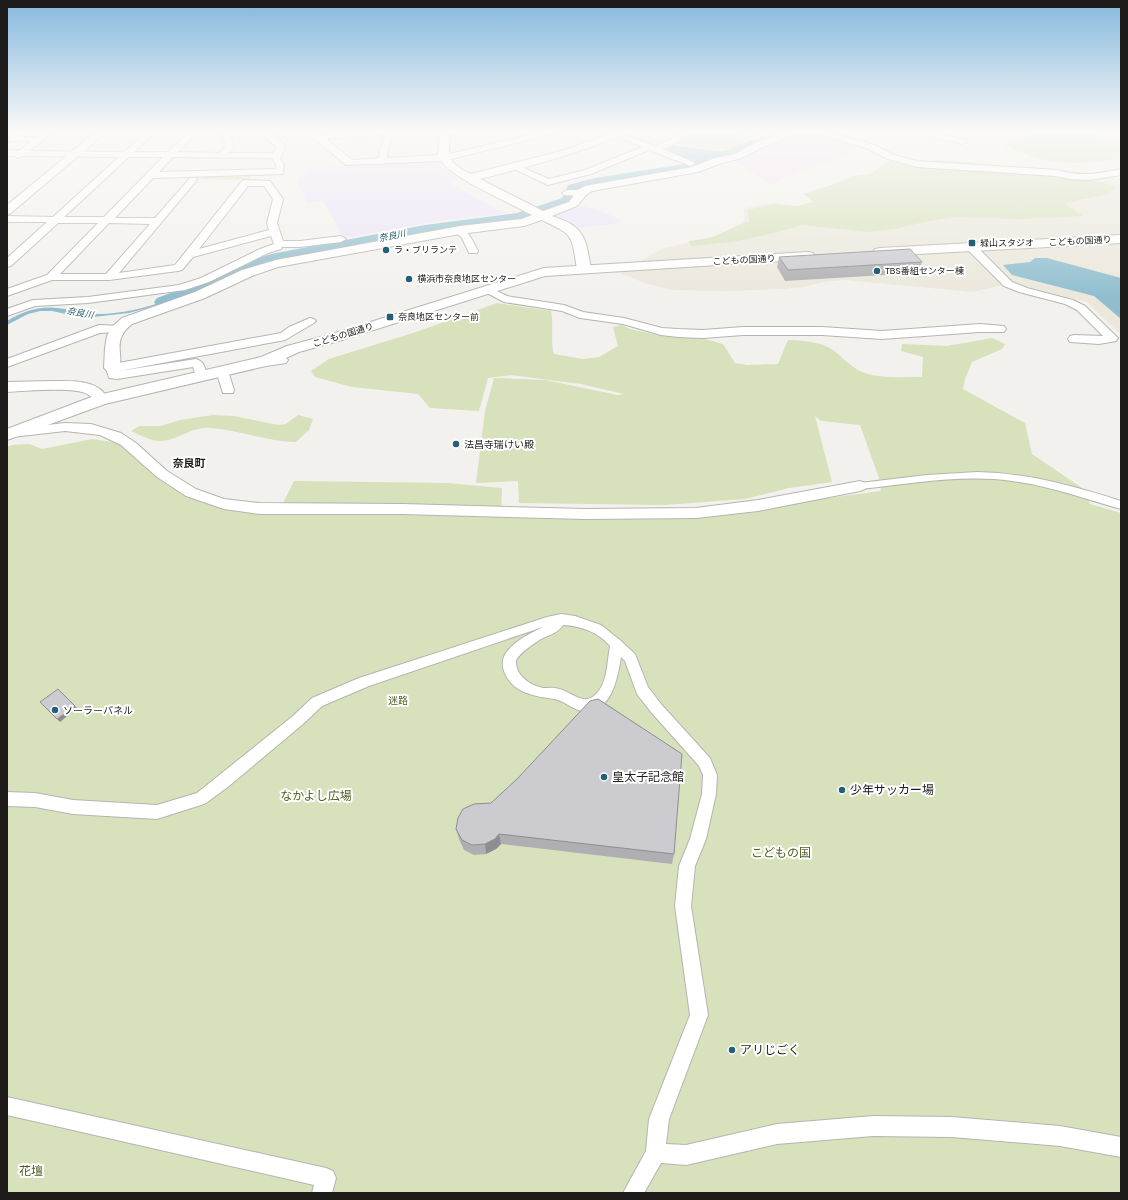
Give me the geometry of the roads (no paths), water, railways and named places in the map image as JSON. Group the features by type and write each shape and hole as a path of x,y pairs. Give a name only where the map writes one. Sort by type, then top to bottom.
{"main road":[{"name":"こどもの国通り","path":"867,253 1121,239"},
{"name":"こどもの国通り","path":"9,434 100,400 266,361 297,358 334,348 493,293 584,269 820,256"}],"street":[{"path":"7,211 37,186"},
{"path":"7,264 92,186"},
{"path":"51,277 139,186"},
{"path":"109,277 187,186"},
{"path":"7,293 51,277 109,277 178,268 243,186"},
{"path":"269,186 278,199 272,223 279,244"},
{"path":"485,186 571,230 577,237 580,245 584,269"},
{"path":"201,376 198,364 196,363 113,375 113,338 117,329 127,320 200,295 260,269 311,256 458,230 516,223 540,213 576,203 574,193 595,186"},
{"path":"7,219 157,221"},
{"path":"458,230 466,237 468,248"},
{"path":"189,255 274,232"},
{"path":"279,244 300,244 341,239"},
{"path":"7,313 33,303 88,300 181,288 228,272 264,252 277,248 279,244"},
{"path":"971,247 1008,284 1023,290 1069,302 1081,308 1112,338 1099,340 1074,339"},
{"path":"493,293 504,299 564,308 580,315 624,321 661,331 678,333 703,334 743,331 822,331 882,335 980,328 1000,329"},
{"path":"112,368 285,336 310,321"},
{"path":"7,363 99,329 117,329"},
{"path":"222,371 228,390"},
{"path":"7,387 74,386 85,388 96,393 100,400"},
{"path":"9,434 65,428 100,430 122,439 136,449 152,466 172,482 192,492 211,500 235,506 257,508 341,508 568,513 697,513 746,508 860,486 948,476 995,476 1040,483 1121,505"},
{"path":"561,619 555,627 540,634 513,653 509,660 509,665 515,680 542,693 558,694 581,706 591,704 600,698 611,678 617,644"},
{"path":"7,799 35,800 72,808 157,812 201,798 298,720 316,702 364,682 514,631 551,620 561,619 575,621 597,628 617,644 630,658 642,690 656,708 705,762 710,775 709,794 698,839 687,866 683,906 699,1015 660,1119 656,1153 633,1193"},
{"path":"7,1106 326,1178 322,1193"},
{"path":"656,1153 686,1155 777,1134 873,1126 951,1127 1060,1136 1121,1147"}],"water":[{"path":"1035,258 1047,258 1121,278 1121,319 1094,296 1012,275 1003,265 1030,262"},
{"path":"202,286 204,289 176,300 129,313 84,318 52,311 40,311 28,314 7,325 7,321 24,312 43,308 56,308 95,314 127,311 153,305"}],"waterway":[{"name":"奈良川","path":"164,302 199,289 241,270 271,260 425,230 520,218 569,201 574,188 582,186"}],"place":[{"name":"緑山スタジオ","path":"972,243"},
{"name":"ラ・ブリランテ","path":"386,250"},
{"name":"TBS番組センター棟","path":"877,271"},
{"name":"横浜市奈良地区センター","path":"409,279"},
{"name":"奈良地区センター前","path":"390,317"},
{"name":"法昌寺瑞けい殿","path":"456,444"},
{"name":"ソーラーパネル","path":"55,710"},
{"name":"皇太子記念館","path":"604,777"},
{"name":"少年サッカー場","path":"842,790"},
{"name":"アリじごく","path":"732,1050"}],"district":[{"name":"奈良町","path":"189,463"}],"park label":[{"name":"迷路","path":"398,700"},
{"name":"なかよし広場","path":"316,796"},
{"name":"こどもの国","path":"781,853"},
{"name":"花壇","path":"31,1171"}]}
